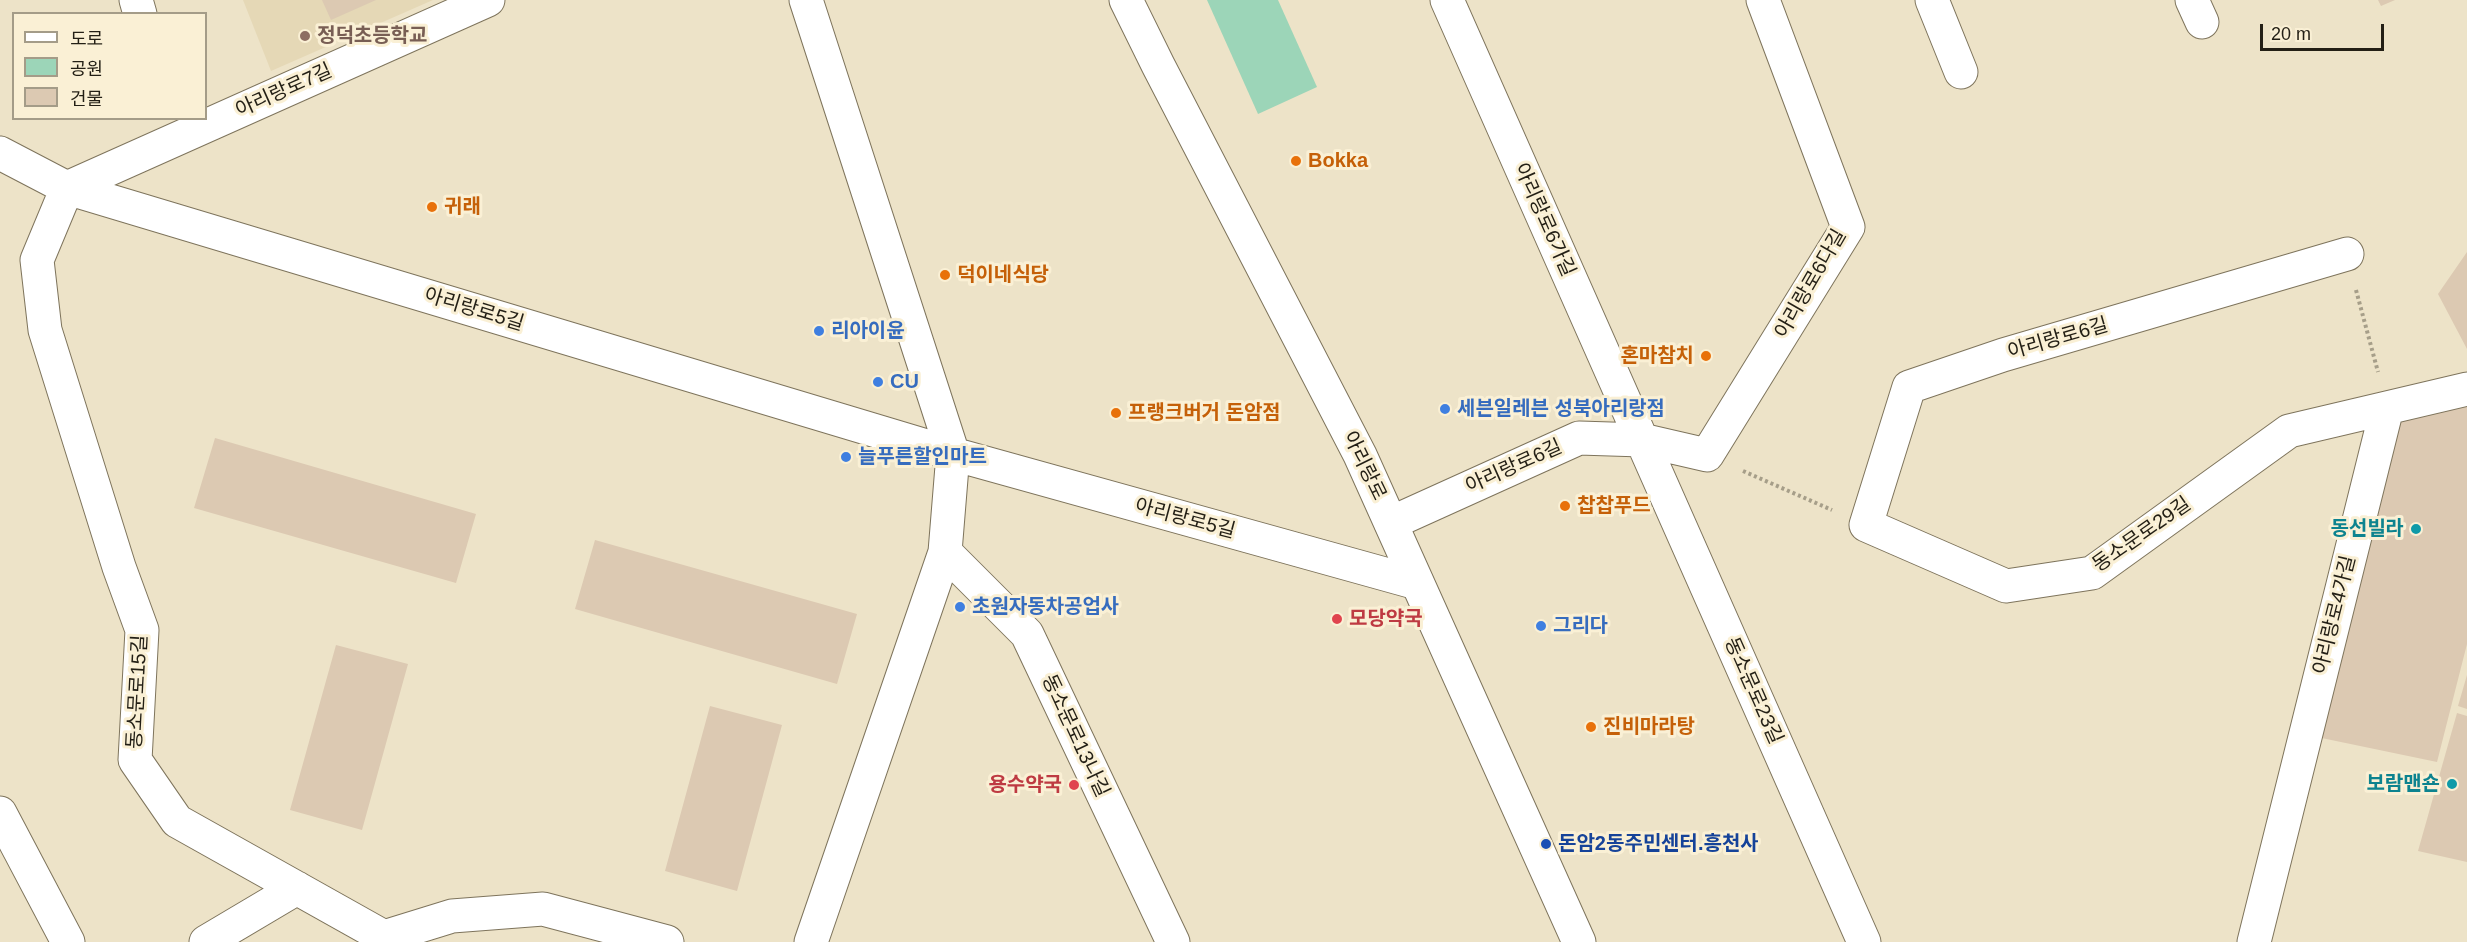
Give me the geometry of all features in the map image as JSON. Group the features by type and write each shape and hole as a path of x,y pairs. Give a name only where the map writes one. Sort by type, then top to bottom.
{"street":[{"name":"아리랑로7길","path":"207,116 488,0"},
{"path":"806,0 953,454 945,552 811,942"},
{"name":"아리랑로","path":"1126,0 1163,76 1360,455 1580,942"},
{"name":"아리랑로6가길","path":"1447,0 1642,440"},
{"name":"아리랑로6다길","path":"1707,455 1848,227 1762,0"},
{"path":"1932,0 1961,72"},
{"name":"아리랑로7길","path":"68,188 176,129 198,120"},
{"name":"아리랑로5길","path":"0,153 68,188 953,454 1417,583"},
{"name":"동소문로15길","path":"68,188 37,261 48,341 119,567 142,630 135,760 177,821 384,937 452,916 543,909 667,942"},
{"name":"아리랑로6길","path":"1866,525 1909,387 2003,355 2347,254"},
{"name":"동소문로29길","path":"1866,525 2006,586 2092,573 2289,431 2467,389"},
{"name":"아리랑로4가길","path":"2254,942 2387,408"},
{"name":"아리랑로6길","path":"1391,523 1579,438 1642,440"},
{"path":"1642,440 1707,455"},
{"name":"동소문로23길","path":"1642,440 1864,942"},
{"name":"동소문로13나길","path":"945,552 1027,634 1173,942"},
{"path":"0,813 68,942"},
{"path":"206,942 297,888"}],"path":[{"path":"2347,254 2387,408"},
{"path":"1707,455 1866,525"}],"shaded area":[{"name":"정덕초등학교","path":"243,0 433,0 271,71"}],"green space":[{"path":"1207,0 1278,0 1317,87 1258,114"}],"building":[{"path":"322,0 376,0 331,20"},
{"path":"2378,0 2395,0 2381,6"},
{"path":"2467,252 2467,349 2438,294"},
{"name":"동선빌라","path":"2467,397 2467,644 2437,762 2312,736 2396,414"},
{"path":"215,438 476,514 456,583 194,508"},
{"path":"595,540 857,614 837,684 575,609"},
{"path":"336,645 408,664 362,830 290,810"},
{"path":"2467,675 2467,709 2458,706"},
{"path":"710,706 782,725 737,891 665,871"},
{"name":"보람맨숀","path":"2457,713 2467,716 2467,862 2418,851"}],"place":[{"name":"정덕초등학교","path":"305,36"},
{"name":"Bokka","path":"1296,161"},
{"name":"귀래","path":"432,207"},
{"name":"덕이네식당","path":"945,275"},
{"name":"리아이윤","path":"819,331"},
{"name":"혼마참치","path":"1706,356"},
{"name":"CU","path":"878,382"},
{"name":"세븐일레븐 성북아리랑점","path":"1445,409"},
{"name":"프랭크버거 돈암점","path":"1116,413"},
{"name":"늘푸른할인마트","path":"846,457"},
{"name":"찹찹푸드","path":"1565,506"},
{"name":"동선빌라","path":"2416,529"},
{"name":"초원자동차공업사","path":"960,607"},
{"name":"모당약국","path":"1337,619"},
{"name":"그리다","path":"1541,626"},
{"name":"진비마라탕","path":"1591,727"},
{"name":"보람맨숀","path":"2452,784"},
{"name":"용수약국","path":"1074,785"},
{"name":"돈암2동주민센터.흥천사","path":"1546,844"}]}
